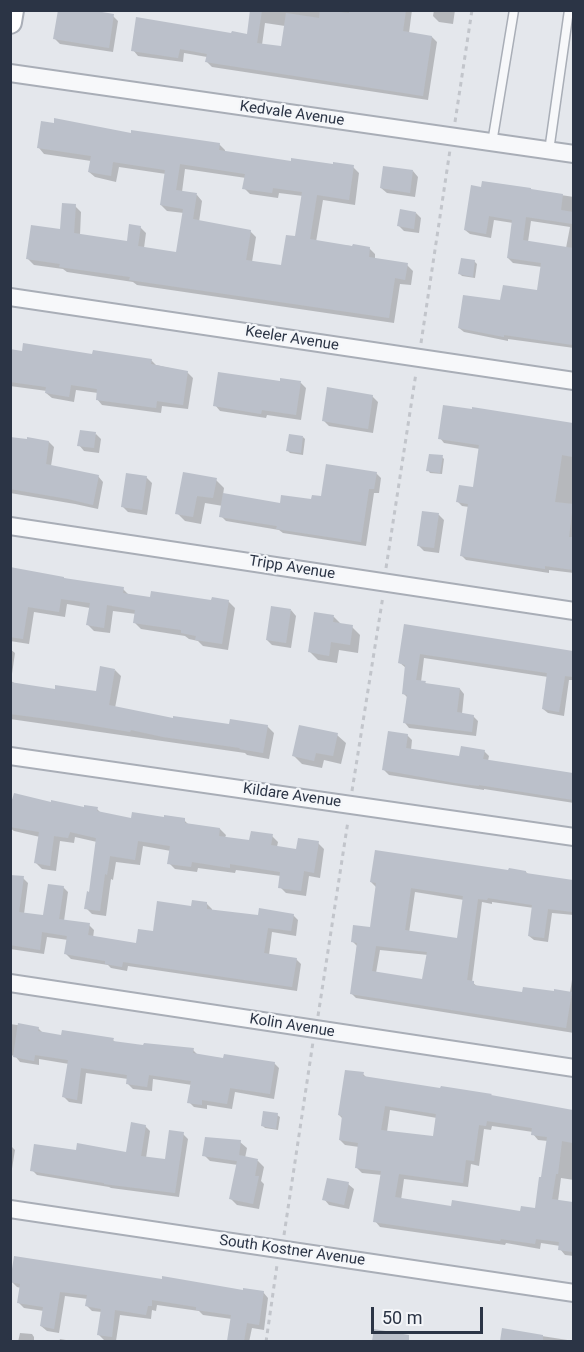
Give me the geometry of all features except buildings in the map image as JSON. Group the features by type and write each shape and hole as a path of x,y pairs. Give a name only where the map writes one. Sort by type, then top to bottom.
{"main road":[{"path":"10,22 12,10"}],"street":[{"name":"Kedvale Avenue","path":"10,73 573,154"},
{"name":"Keeler Avenue","path":"10,297 573,381"},
{"name":"Tripp Avenue","path":"10,526 573,611"},
{"name":"Kildare Avenue","path":"10,756 573,837"},
{"name":"Kolin Avenue","path":"10,983 573,1068"},
{"name":"South Kostner Avenue","path":"10,1209 573,1293"}],"lane":[{"path":"492,142 514,10"},
{"path":"549,151 569,10"}],"path":[{"path":"454,127 472,10"},
{"path":"420,350 451,149"},
{"path":"386,573 417,372"},
{"path":"351,796 383,594"},
{"path":"317,1017 349,817"},
{"path":"283,1239 314,1040"},
{"path":"266,1341 278,1265"}]}
